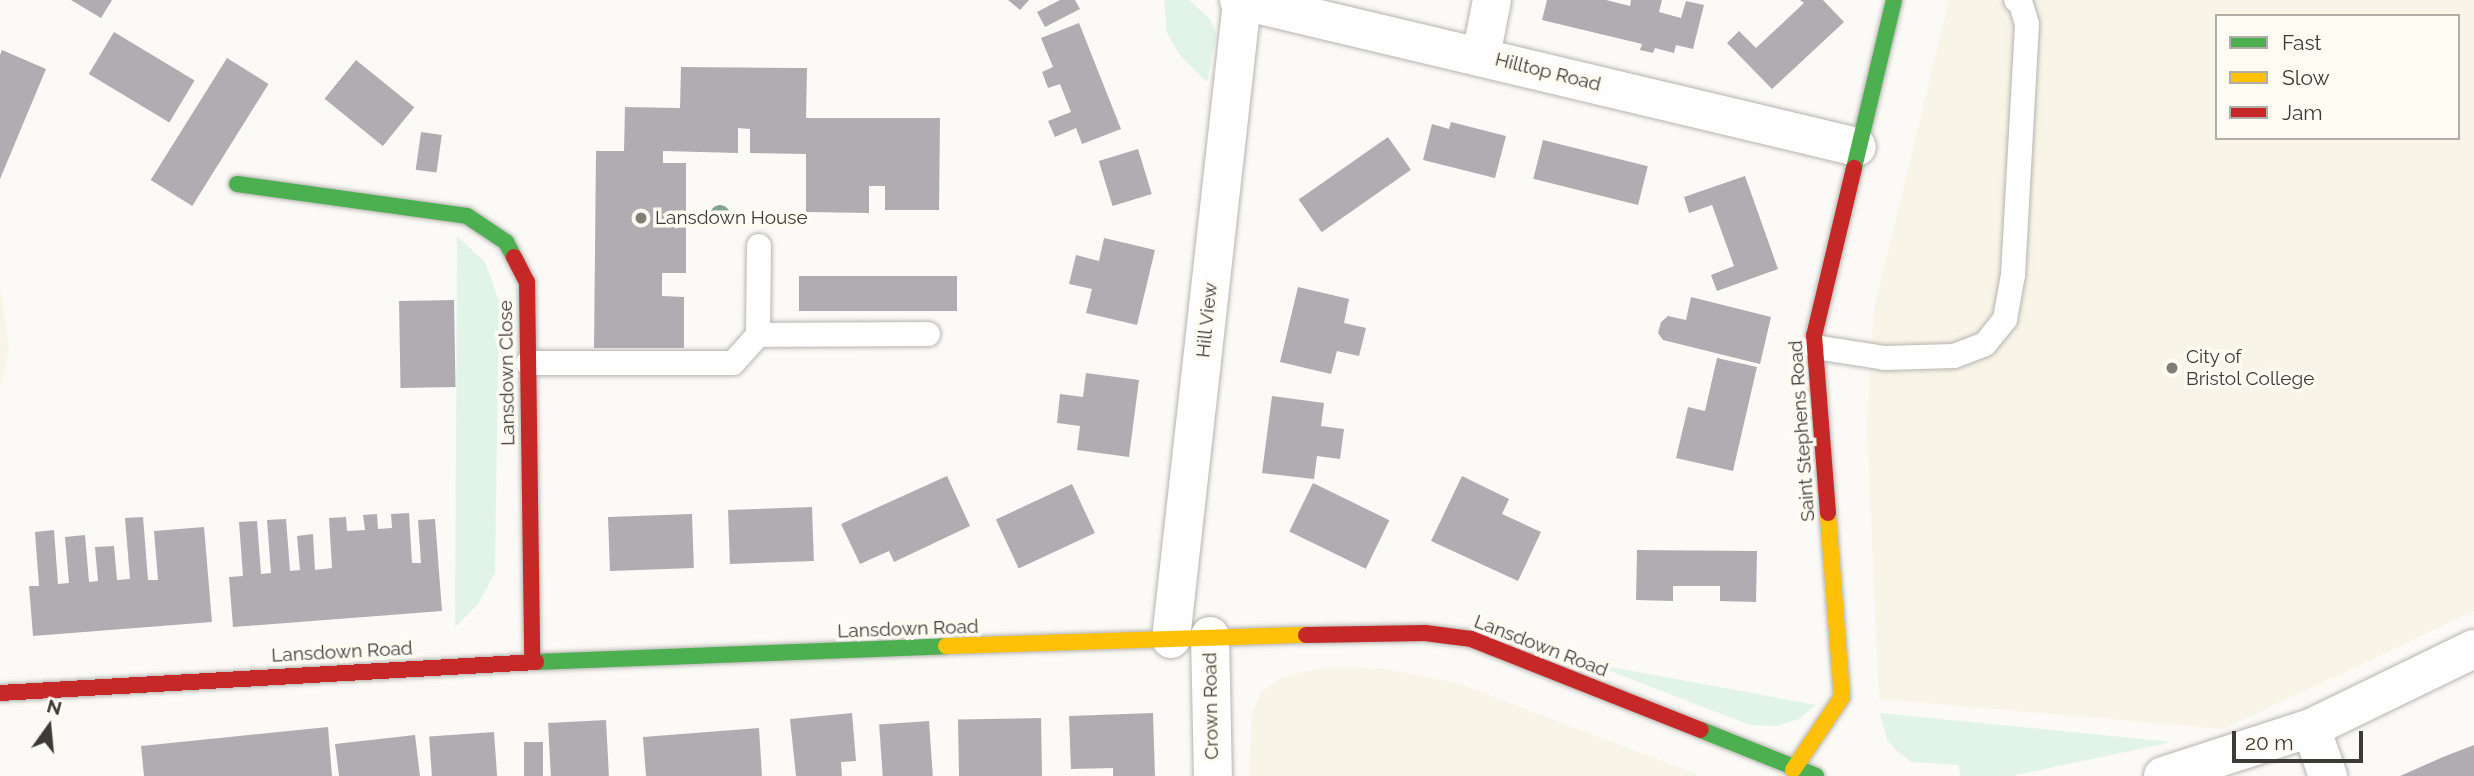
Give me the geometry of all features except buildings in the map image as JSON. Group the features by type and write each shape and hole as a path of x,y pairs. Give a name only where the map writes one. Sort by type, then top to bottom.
{"street":[{"path":"1481,56 1492,0"},
{"name":"Saint Stephens Road","path":"1793,770 1842,697 1815,347 1857,147 1894,0"},
{"name":"Hilltop Road","path":"1240,1 1857,147"},
{"name":"Hill View","path":"1171,639 1240,1"},
{"name":"Lansdown Close","path":"237,184 467,216 506,242 527,282 532,662"},
{"name":"Lansdown Road","path":"0,693 532,662 1210,636 1425,633 1471,639 1793,770 1816,776"},
{"name":"Crown Road","path":"1210,636 1213,776"},
{"path":"2163,776 2311,728 2474,649"},
{"path":"2311,728 2328,776"}],"lane":[{"path":"1815,347 1885,358 1954,356 1985,344 2005,319 2013,275 2027,24 2020,1 2016,0"},
{"path":"528,363 733,363 758,335 759,246"},
{"path":"758,335 928,334"}],"shaded area":[{"name":"City of Bristol College","path":"1949,0 2474,0 2474,611 2224,729 1879,699 1867,427 1874,309"},
{"path":"0,284 9,349 0,387"},
{"path":"1344,667 1386,669 1460,684 1701,776 1249,776 1252,713 1262,691 1281,679 1310,670"}],"green space":[{"path":"1164,0 1189,0 1210,19 1216,34 1207,82 1181,57 1167,33"},
{"path":"457,236 485,262 499,301 495,573 478,604 455,627"},
{"path":"1589,663 1816,705 1799,719 1776,726 1750,725"},
{"path":"1880,713 2172,742 2012,776 1961,776 1958,765 1911,762 1887,740"}],"traffic: fast":[{"path":"1854,168 1894,0"},
{"path":"237,184 467,216 506,242 514,257"},
{"path":"536,662 946,646"},
{"path":"1701,730 1816,776"}],"traffic: slow":[{"path":"1793,770 1842,697 1828,513"},
{"path":"946,646 1306,635"}],"traffic: jam":[{"path":"1828,513 1814,336 1854,168"},
{"path":"514,257 527,282 532,662"},
{"path":"1306,635 1425,633 1471,639 1701,730"},
{"path":"0,693 536,662"}],"place":[{"name":"Lansdown House","path":"641,218"},
{"name":"City of Bristol College","path":"2172,368"}]}
